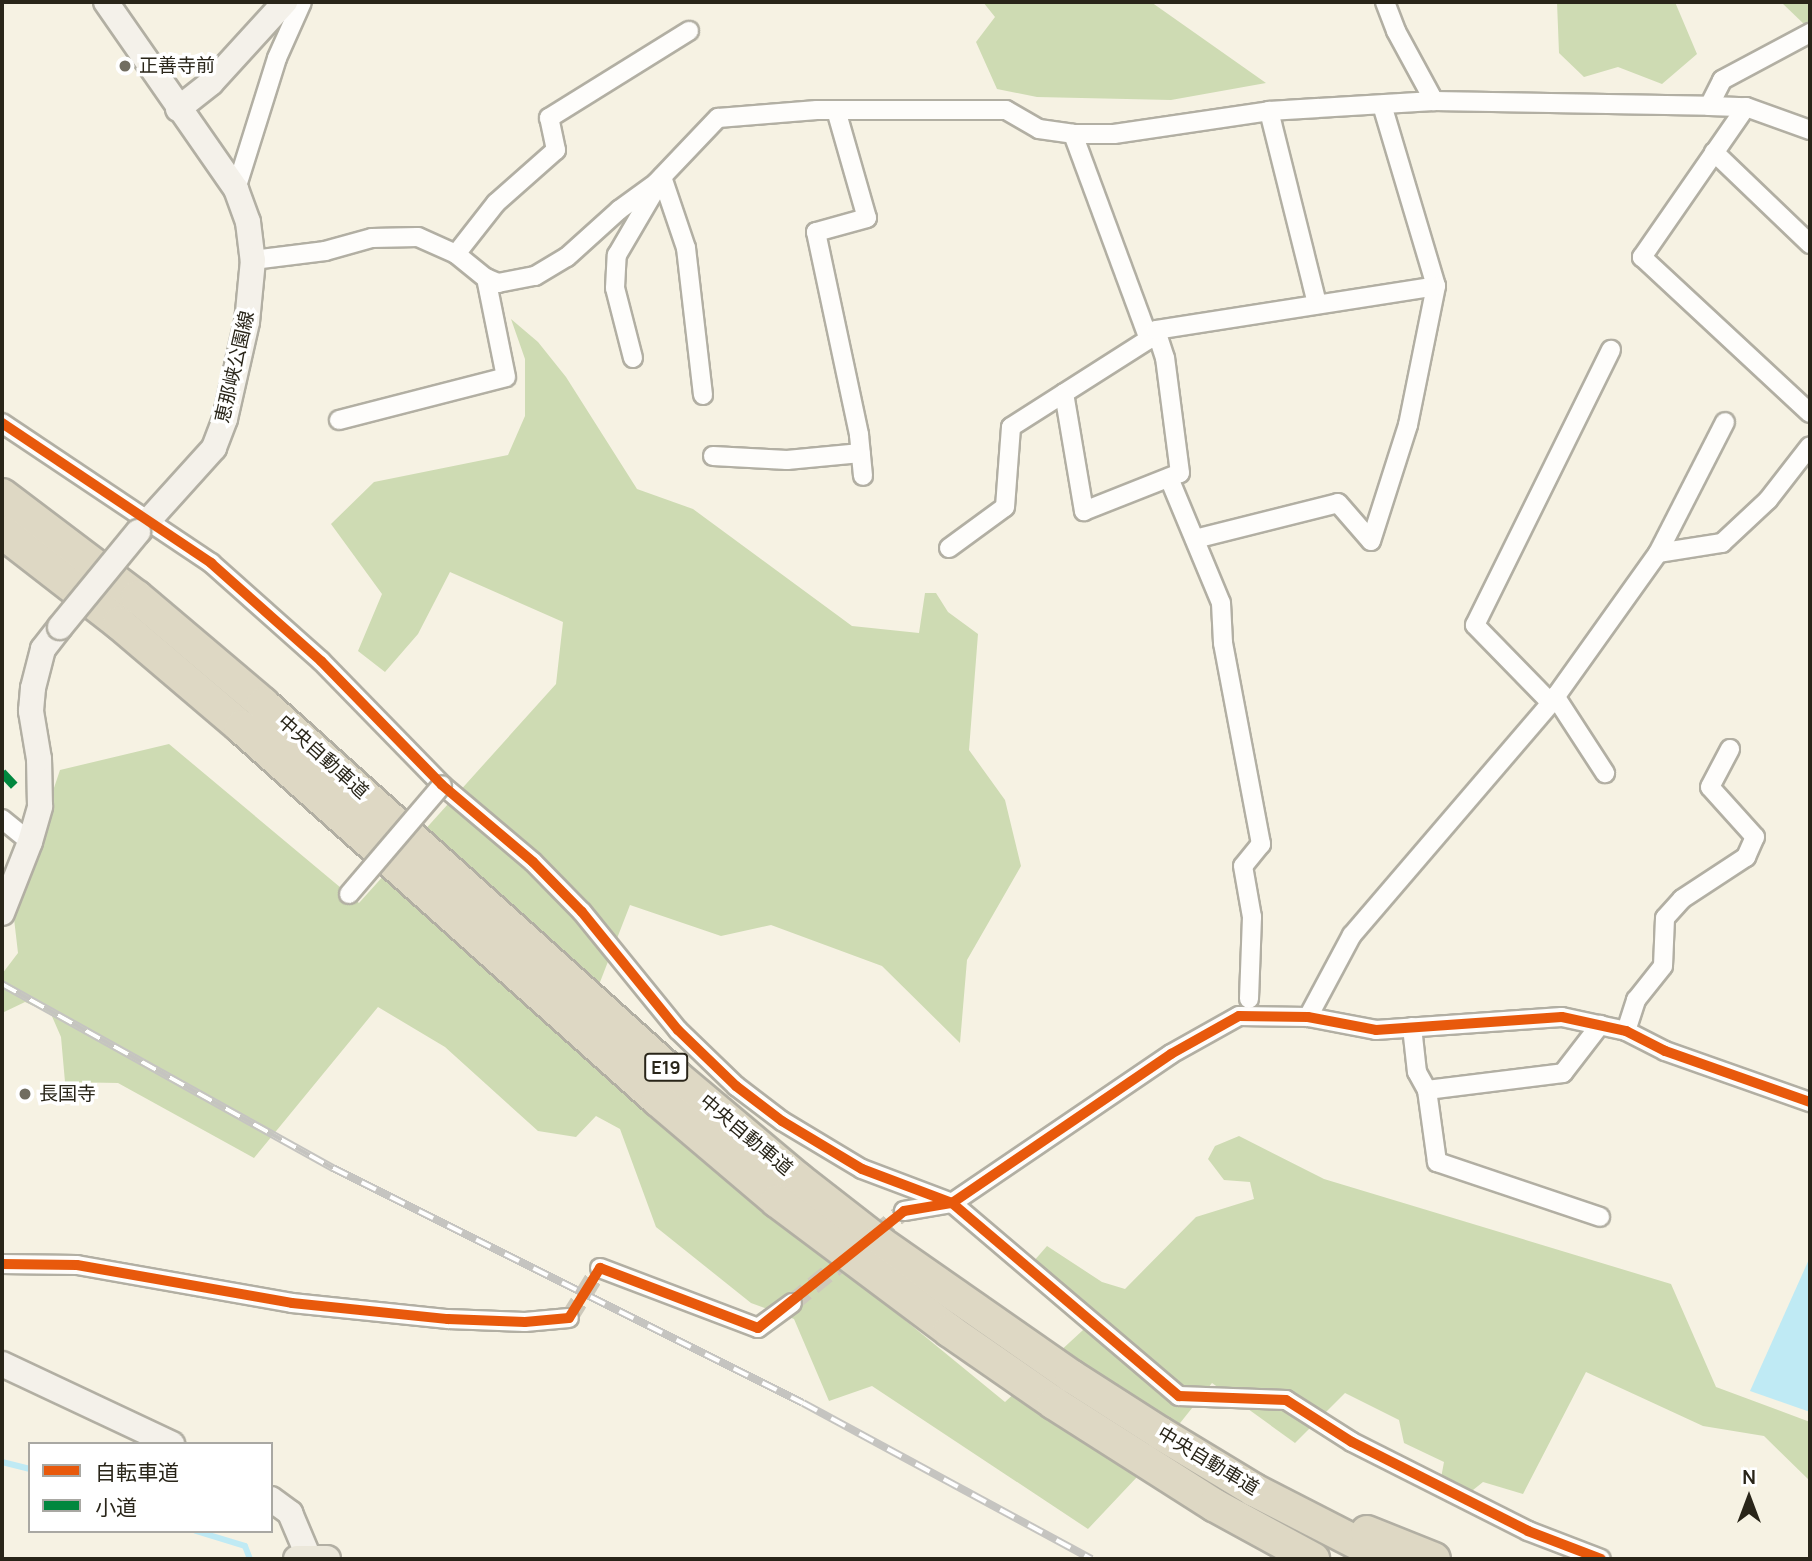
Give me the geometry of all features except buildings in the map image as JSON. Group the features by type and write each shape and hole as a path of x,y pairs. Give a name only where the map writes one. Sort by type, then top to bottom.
{"highway":[{"name":"中央自動車道","path":"2,495 137,597 263,704 679,1079 798,1179 879,1242 1060,1369 1254,1490 1388,1559"},
{"name":"中央自動車道","path":"2,532 119,623 241,727 616,1063 777,1201 950,1331 1054,1403 1214,1505 1313,1559"},
{"path":"1254,1490 1434,1559"}],"main road":[{"name":"恵那峡公園線","path":"2,912 30,842 40,806 41,790 31,711 33,688 43,649 143,527 214,448 225,419 247,322 253,260 248,222 236,189 106,2"},
{"path":"178,108 211,83 285,2"},
{"path":"2,1364 168,1442"},
{"path":"273,1500 290,1513 309,1558"},
{"path":"297,1559 327,1559"}],"street":[{"path":"236,189 277,58 302,2"},
{"path":"1385,2 1396,31 1434,101"},
{"path":"456,254 496,203 556,150 549,118 689,31"},
{"path":"1709,106 1722,80 1810,33"},
{"path":"253,260 325,251 372,238 418,237 456,254 486,278 498,283 535,276 567,257 662,177 718,118 836,110 1006,110 1039,129 1073,134 1114,134 1269,111 1434,101 1746,107 1810,130"},
{"path":"1195,539 1338,503 1371,541 1408,425 1436,286 1382,105"},
{"path":"1746,107 1642,257 1810,413"},
{"path":"836,110 867,218 816,232 861,453 863,476"},
{"path":"1269,111 1317,304"},
{"path":"1064,393 1084,510 1180,473 1164,358 1152,335 1073,134"},
{"path":"1714,152 1810,244"},
{"path":"634,358 615,288 617,255 662,177"},
{"path":"662,177 685,248 703,395"},
{"path":"339,420 506,377 486,278"},
{"path":"949,548 1005,507 1011,427 1152,335 1317,304 1436,286"},
{"path":"1605,773 1553,699 1475,625 1611,350"},
{"path":"1308,1017 1352,935 1553,699 1658,553 1725,422"},
{"path":"3,432 143,527 211,563 321,662 442,785 533,862 583,912 678,1030 736,1086 782,1121 862,1169 952,1203 1179,1396 1286,1399 1352,1442 1528,1531 1601,1559"},
{"path":"1658,553 1722,543 1768,500 1810,446"},
{"path":"713,456 787,460 861,453"},
{"path":"1169,478 1221,603 1223,643 1261,844 1243,866 1252,917 1249,999"},
{"path":"1626,1031 1636,1000 1663,966 1665,918 1682,899 1746,857 1755,837 1710,787 1730,749"},
{"path":"349,894 442,785"},
{"path":"2,819 30,842"},
{"path":"904,1211 952,1203 1171,1054 1239,1016 1308,1017 1376,1030 1562,1017 1626,1031 1665,1051 1810,1101"},
{"path":"1427,1090 1563,1073 1600,1025"},
{"path":"1412,1027 1417,1072 1427,1090 1437,1162 1600,1217"},
{"path":"2,1264 77,1265 292,1303 435,1318 525,1322 569,1318"},
{"path":"600,1268 758,1328 792,1303"}],"green space":[{"path":"983,2 1151,2 1266,83 1171,100 1037,97 997,89 976,42 995,17"},
{"path":"1557,2 1675,2 1697,54 1662,84 1618,67 1584,77 1559,53"},
{"path":"1781,2 1810,2 1810,25 1807,27"},
{"path":"511,319 538,342 566,377 637,489 693,509 852,626 919,633 925,593 936,593 948,612 978,634 969,750 1005,800 1021,866 967,960 960,1043 882,966 771,925 721,936 630,905 574,1049 1005,1402 1095,1319 1033,1262 1047,1246 1102,1282 1125,1289 1196,1217 1254,1199 1250,1182 1224,1180 1208,1159 1215,1146 1239,1136 1324,1179 1671,1284 1716,1387 1810,1422 1810,1481 1764,1436 1703,1426 1586,1372 1523,1494 1483,1482 1468,1494 1441,1478 1444,1462 1404,1443 1399,1420 1345,1393 1295,1443 1212,1383 1137,1477 1088,1529 872,1386 829,1401 794,1319 751,1303 656,1227 620,1129 596,1116 576,1137 538,1131 445,1047 378,1007 254,1158 118,1083 65,1082 61,1037 51,1014 25,1002 2,1013 2,974 18,953 13,910 60,770 169,744 359,903 556,684 563,622 450,572 418,634 385,672 358,651 382,594 331,524 374,482 508,455 525,416 525,359"}],"water":[{"path":"1810,1257 1810,1412 1750,1391"}],"waterway":[{"path":"2,1462 28,1468"},
{"path":"203,1533 245,1546 250,1559"}],"tunnel":[{"path":"792,1303 904,1211"},
{"path":"569,1318 600,1268"}],"railway":[{"path":"2,984 333,1168 803,1403 1091,1559"}],"marked path":[{"path":"2,772 18,789"}],"cycle path":[{"path":"2,423 211,563 321,661 442,785 533,862 582,912 678,1030 736,1086 782,1121 862,1169 952,1203 1179,1396 1286,1400 1352,1442 1528,1531 1601,1559"},
{"path":"2,1264 77,1265 292,1303 448,1319 525,1322 569,1318 600,1268 758,1328 904,1211 952,1203 1171,1054 1239,1016 1308,1017 1376,1030 1562,1017 1626,1031 1665,1051 1810,1102"}],"place":[{"name":"正善寺前","path":"125,66"},
{"name":"長国寺","path":"25,1094"}]}
